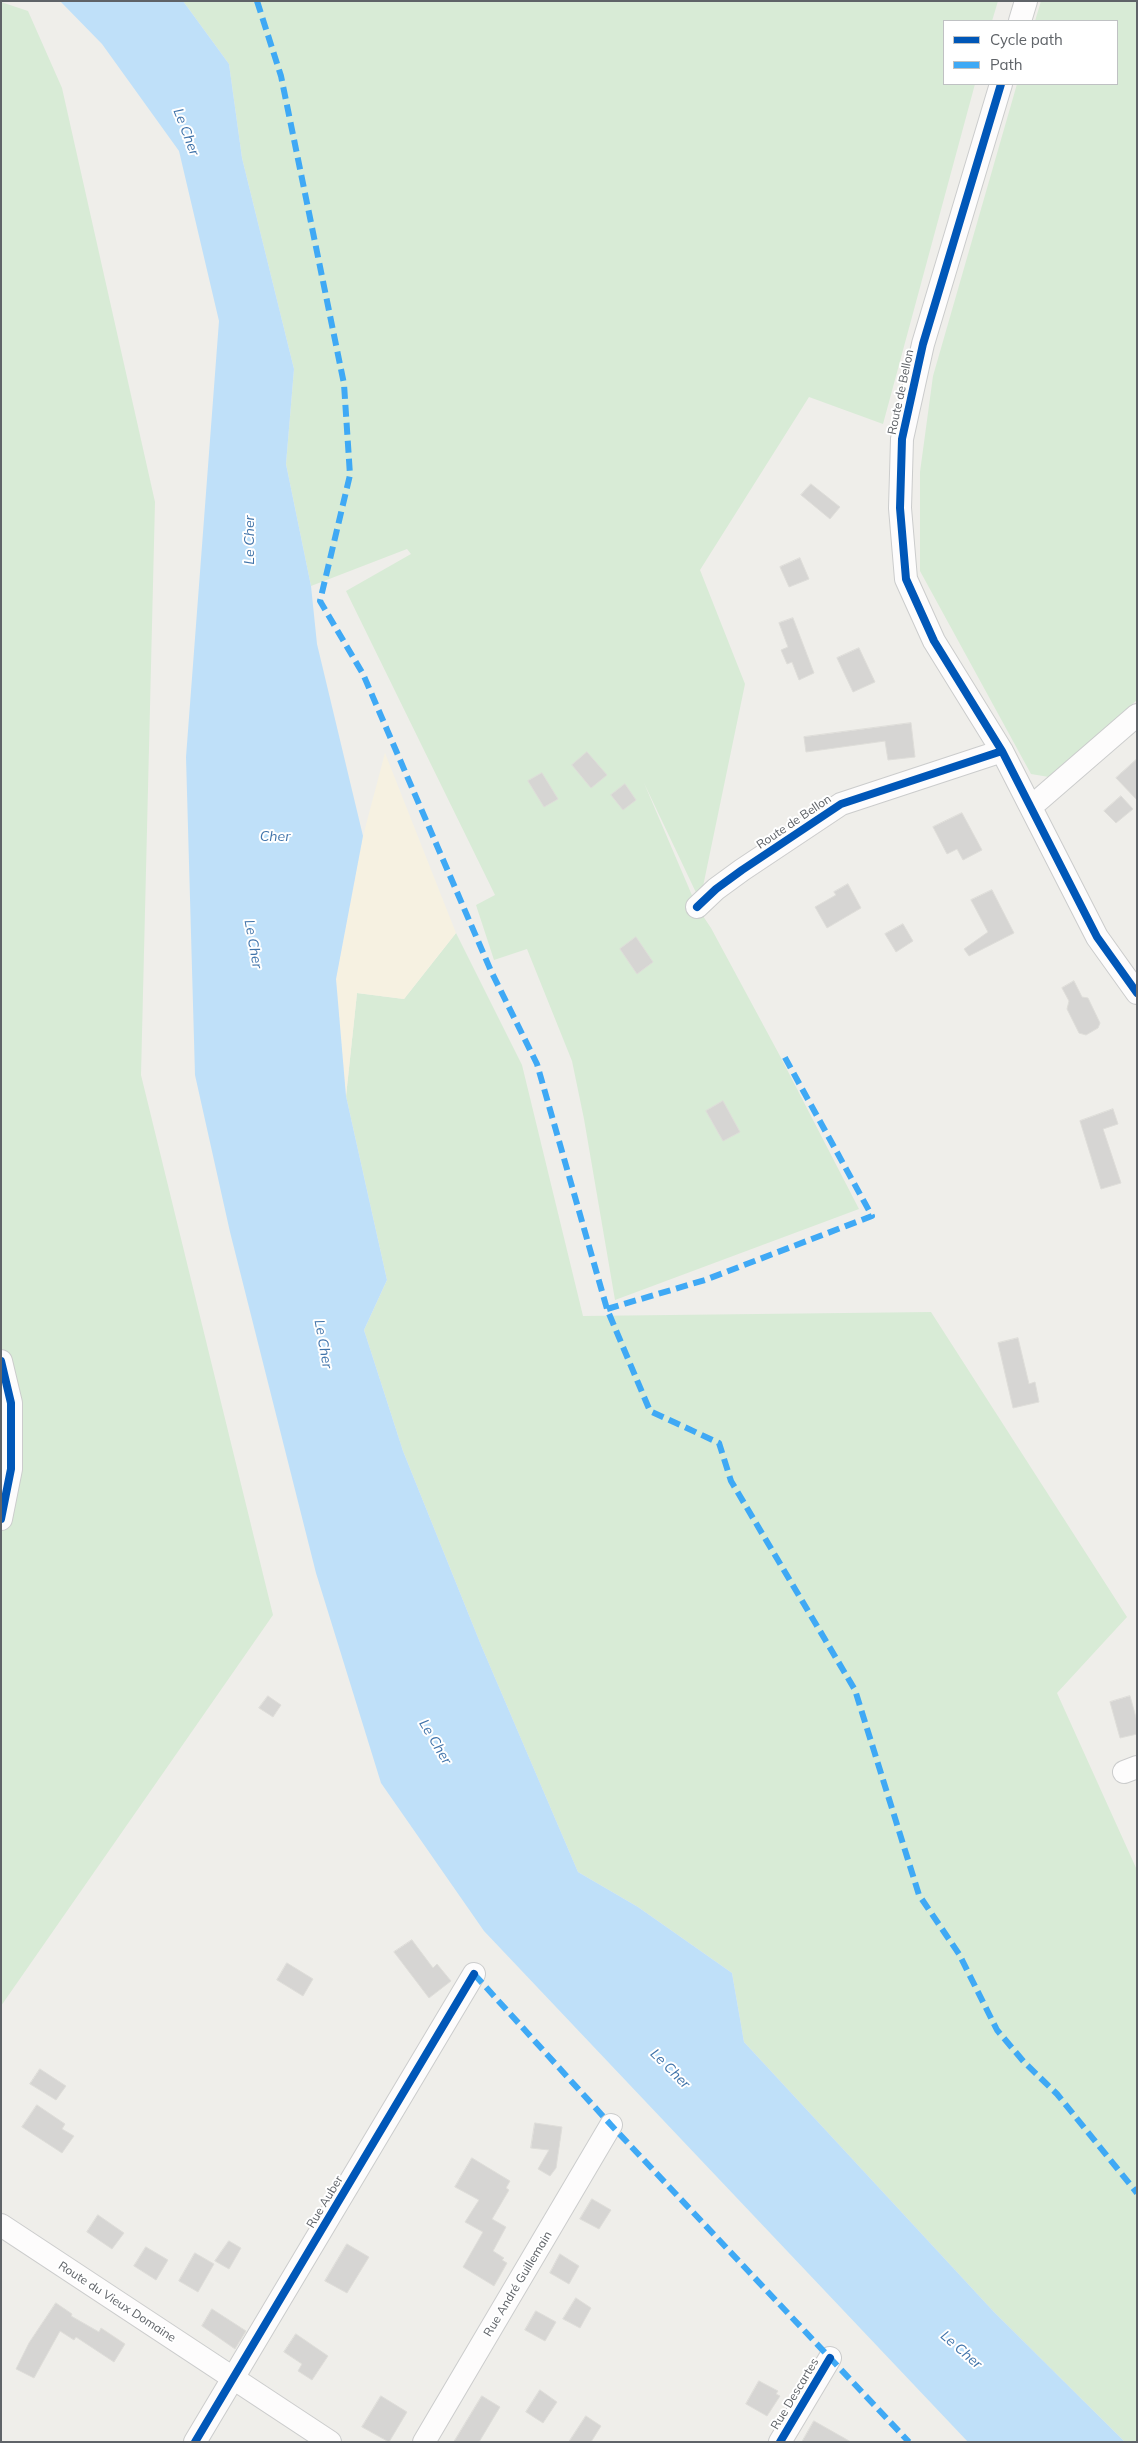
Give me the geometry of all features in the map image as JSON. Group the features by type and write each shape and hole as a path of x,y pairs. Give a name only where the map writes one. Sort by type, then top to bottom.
{"street":[{"path":"1020,20 1026,1"},
{"name":"Route de Bellon","path":"1001,85 923,344 902,439 900,508 906,578 934,642 1002,751 1032,806 1097,937 1137,992"},
{"path":"1032,806 1137,715"},
{"name":"Route de Bellon","path":"697,907 716,889 742,870 841,804 1002,751"},
{"path":"1,1361 11,1403 11,1469 1,1518"},
{"name":"Rue Auber","path":"195,2442 474,1974"},
{"name":"Rue André Guillemain","path":"424,2442 611,2126"},
{"name":"Route du Vieux Domaine","path":"1,2225 330,2442"},
{"name":"Rue Descartes","path":"780,2442 830,2358"}],"green space":[{"path":"183,1 998,1 992,20 943,20 943,85 975,85 883,424 809,397 700,570 745,684 700,901 644,783 697,907 711,928 780,1056 859,1209 615,1300 584,1119 572,1061 527,949 494,960 476,905 495,895 346,591 411,554 407,549 311,586 286,464 294,369 242,158 229,64"},
{"path":"1041,1 1137,1 1137,700 1049,777 1031,774 920,571 920,472 933,376 1017,85 1118,85 1118,20 1035,20"},
{"path":"1,2 28,11 62,88 155,502 141,1075 273,1615 1,2006"},
{"path":"456,933 522,1065 583,1316 931,1312 1127,1617 1057,1693 1137,1870 1137,2442 1125,2442 994,2312 744,2042 732,1973 638,1907 578,1872 481,1645 403,1451 364,1330 387,1280 346,1096 357,993 404,999"}],"sand":[{"path":"385,753 456,933 404,999 357,993 346,1096 336,979 363,836"}],"water":[{"name":"Cher","path":"60,1 183,1 229,64 242,158 294,369 286,464 311,586 317,644 363,836 336,979 346,1096 387,1280 364,1330 403,1451 481,1645 578,1872 638,1907 732,1973 744,2042 994,2312 1125,2442 968,2442 484,1931 381,1783 316,1573 230,1232 195,1075 186,757 219,321 179,151 102,44"}],"building":[{"path":"811,484 840,507 830,519 801,495"},
{"path":"800,558 809,579 789,587 780,567"},
{"path":"793,618 814,673 799,680 792,662 787,664 781,650 788,647 779,623"},
{"path":"859,648 875,682 853,692 837,658"},
{"path":"911,723 915,757 888,760 885,741 806,752 804,737"},
{"path":"587,752 607,775 591,788 572,765"},
{"path":"1137,759 1137,800 1116,778"},
{"path":"542,773 558,799 544,807 528,781"},
{"path":"625,784 636,800 623,810 611,795"},
{"path":"1121,796 1133,809 1116,823 1104,811"},
{"path":"962,813 982,850 963,860 957,849 947,854 933,827"},
{"path":"848,884 861,908 827,928 815,907 836,895 834,892"},
{"path":"992,890 1014,933 969,956 964,949 988,932 971,900"},
{"path":"903,924 913,941 896,952 885,934"},
{"path":"636,937 653,962 637,974 620,949"},
{"path":"1074,981 1082,997 1088,998 1100,1023 1098,1028 1086,1035 1079,1033 1067,1009 1069,1001 1062,988"},
{"path":"723,1101 740,1132 723,1141 706,1111"},
{"path":"1113,1109 1118,1124 1103,1129 1121,1183 1101,1189 1080,1121"},
{"path":"1018,1338 1029,1384 1035,1382 1039,1402 1013,1408 998,1343"},
{"path":"268,1696 281,1705 273,1717 259,1708"},
{"path":"1130,1696 1137,1721 1137,1734 1120,1738 1110,1702"},
{"path":"412,1940 433,1968 437,1964 451,1981 429,1998 394,1952"},
{"path":"287,1963 313,1979 303,1996 277,1980"},
{"path":"40,2069 66,2086 56,2100 30,2084"},
{"path":"37,2105 65,2124 62,2129 74,2136 62,2153 22,2127"},
{"path":"535,2123 562,2127 556,2168 550,2176 538,2169 549,2150 531,2148"},
{"path":"472,2158 510,2181 506,2188 509,2190 492,2219 506,2227 493,2251 504,2258 502,2260 507,2263 494,2286 463,2267 483,2232 465,2222 479,2200 455,2187"},
{"path":"592,2199 611,2210 599,2229 580,2219"},
{"path":"98,2215 124,2233 112,2249 87,2232"},
{"path":"229,2241 241,2248 229,2269 215,2261"},
{"path":"347,2244 369,2257 347,2293 325,2281"},
{"path":"146,2247 168,2260 156,2280 134,2266"},
{"path":"195,2253 214,2264 198,2292 179,2281"},
{"path":"560,2254 579,2266 569,2284 550,2273"},
{"path":"576,2298 591,2308 580,2328 563,2319"},
{"path":"56,2303 72,2314 71,2316 99,2332 101,2328 125,2344 114,2362 76,2337 74,2340 60,2331 34,2378 16,2369 29,2343"},
{"path":"212,2309 246,2331 235,2349 202,2326"},
{"path":"536,2311 556,2322 545,2341 525,2330"},
{"path":"296,2334 328,2356 312,2380 298,2371 302,2364 284,2352"},
{"path":"759,2381 778,2391 776,2394 780,2396 767,2416 746,2404"},
{"path":"540,2390 557,2402 543,2423 526,2412"},
{"path":"381,2396 407,2412 389,2442 362,2427"},
{"path":"482,2396 500,2407 479,2442 454,2442"},
{"path":"586,2416 601,2426 591,2442 569,2442"},
{"path":"814,2421 851,2442 802,2442"}],"marked path":[{"path":"257,1 281,76 344,384 350,475 320,601 363,674 491,971 537,1064 607,1309 650,1411 719,1443 731,1481 855,1690 919,1895 959,1954 997,2030 1024,2062 1057,2094 1137,2193"},
{"path":"607,1309 705,1280 872,1216 783,1054"},
{"path":"474,1974 611,2125 909,2442"}],"cycle path":[{"path":"1001,85 923,344 902,439 900,508 906,579 934,641 1002,751 1097,937 1137,993"},
{"path":"697,907 716,889 742,870 841,804 1002,751"},
{"path":"1,1361 11,1403 11,1469 1,1519"},
{"path":"195,2442 474,1974"},
{"path":"780,2442 830,2358"}],"water label":[{"name":"Le Cher","path":"186,132"},
{"name":"Le Cher","path":"250,540"},
{"name":"Le Cher","path":"253,944"},
{"name":"Le Cher","path":"323,1344"},
{"name":"Le Cher","path":"435,1742"},
{"name":"Le Cher","path":"670,2069"},
{"name":"Le Cher","path":"961,2350"}]}
